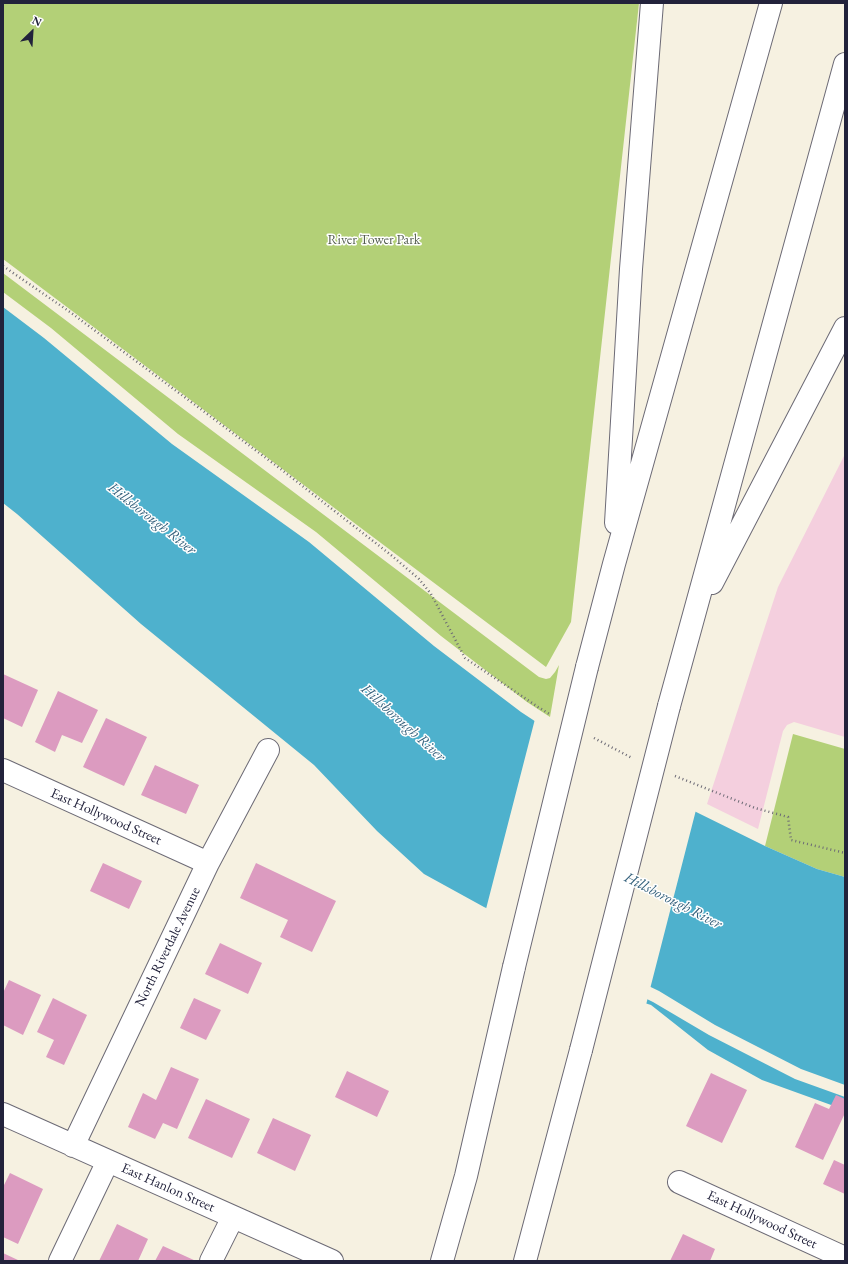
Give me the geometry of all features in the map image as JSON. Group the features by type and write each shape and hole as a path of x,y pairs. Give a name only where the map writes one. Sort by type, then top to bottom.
{"main road":[{"path":"614,564 631,269 652,3"},
{"path":"442,1261 466,1176 502,1014 587,667 614,564 771,3"},
{"path":"525,1261 543,1198 669,706 844,69"},
{"path":"692,621 845,328"},
{"name":"North Riverdale Avenue","path":"73,1146 208,863 268,750"},
{"name":"East Hollywood Street","path":"3,770 208,863"},
{"name":"East Hanlon Street","path":"3,1114 332,1261"},
{"path":"60,1261 108,1161"},
{"name":"East Hollywood Street","path":"679,1182 845,1258"},
{"path":"211,1261 233,1217"}],"path":[{"path":"3,266 70,312 282,470 391,555 419,579 431,594 440,610"}],"shaded area":[{"path":"845,454 845,737 794,722 787,725 783,731 758,829 707,804 778,587"}],"green space":[{"name":"River Tower Park","path":"3,3 639,3 571,622 546,667 3,259"},
{"path":"3,273 539,677 546,679 550,678 559,665 550,717 527,702 441,636 316,532 178,434 51,328 3,292"},
{"path":"793,734 845,749 845,877 817,869 765,846"}],"water":[{"name":"Hillsborough River","path":"3,307 44,338 172,444 309,542 434,646 521,712 603,766 765,846 817,869 845,877 845,1085 801,1069 715,1025 659,991 484,907 424,874 377,831 314,765 141,624 3,503"},
{"path":"612,982 653,1002 709,1035 795,1079 845,1097 845,1110 762,1080 708,1050 651,1005 609,992"}],"pier":[{"path":"535,719 604,764 696,810 650,989 486,909"},
{"path":"611,980 648,997 646,1005 608,994 607,991"}],"building":[{"path":"3,674 38,690 22,727 3,718"},
{"path":"58,691 98,710 82,743 62,735 55,752 35,742"},
{"path":"106,718 147,737 124,786 83,767"},
{"path":"155,765 199,785 186,814 141,795"},
{"path":"103,863 142,881 129,909 90,891"},
{"path":"256,863 336,901 312,952 280,937 288,920 240,898"},
{"path":"220,943 262,963 248,994 205,974"},
{"path":"9,980 41,995 23,1035 3,1025 3,993"},
{"path":"53,998 87,1015 64,1065 46,1057 54,1040 37,1032"},
{"path":"194,998 221,1010 206,1040 180,1028"},
{"path":"171,1067 199,1079 177,1129 163,1123 155,1139 128,1127 143,1093 156,1100"},
{"path":"347,1071 389,1091 377,1117 335,1097"},
{"path":"711,1073 747,1090 722,1143 686,1126"},
{"path":"836,1095 845,1099 845,1113 823,1160 795,1147 815,1103 829,1109"},
{"path":"206,1099 250,1119 232,1158 188,1138"},
{"path":"273,1118 311,1135 295,1171 257,1153"},
{"path":"834,1160 845,1165 845,1194 823,1184"},
{"path":"10,1173 43,1189 18,1244 3,1237 3,1187"},
{"path":"117,1224 148,1239 138,1261 99,1261"},
{"path":"683,1234 715,1249 710,1261 670,1261"},
{"path":"163,1246 196,1261 155,1261"},
{"path":"3,1253 20,1261 3,1261"}]}
